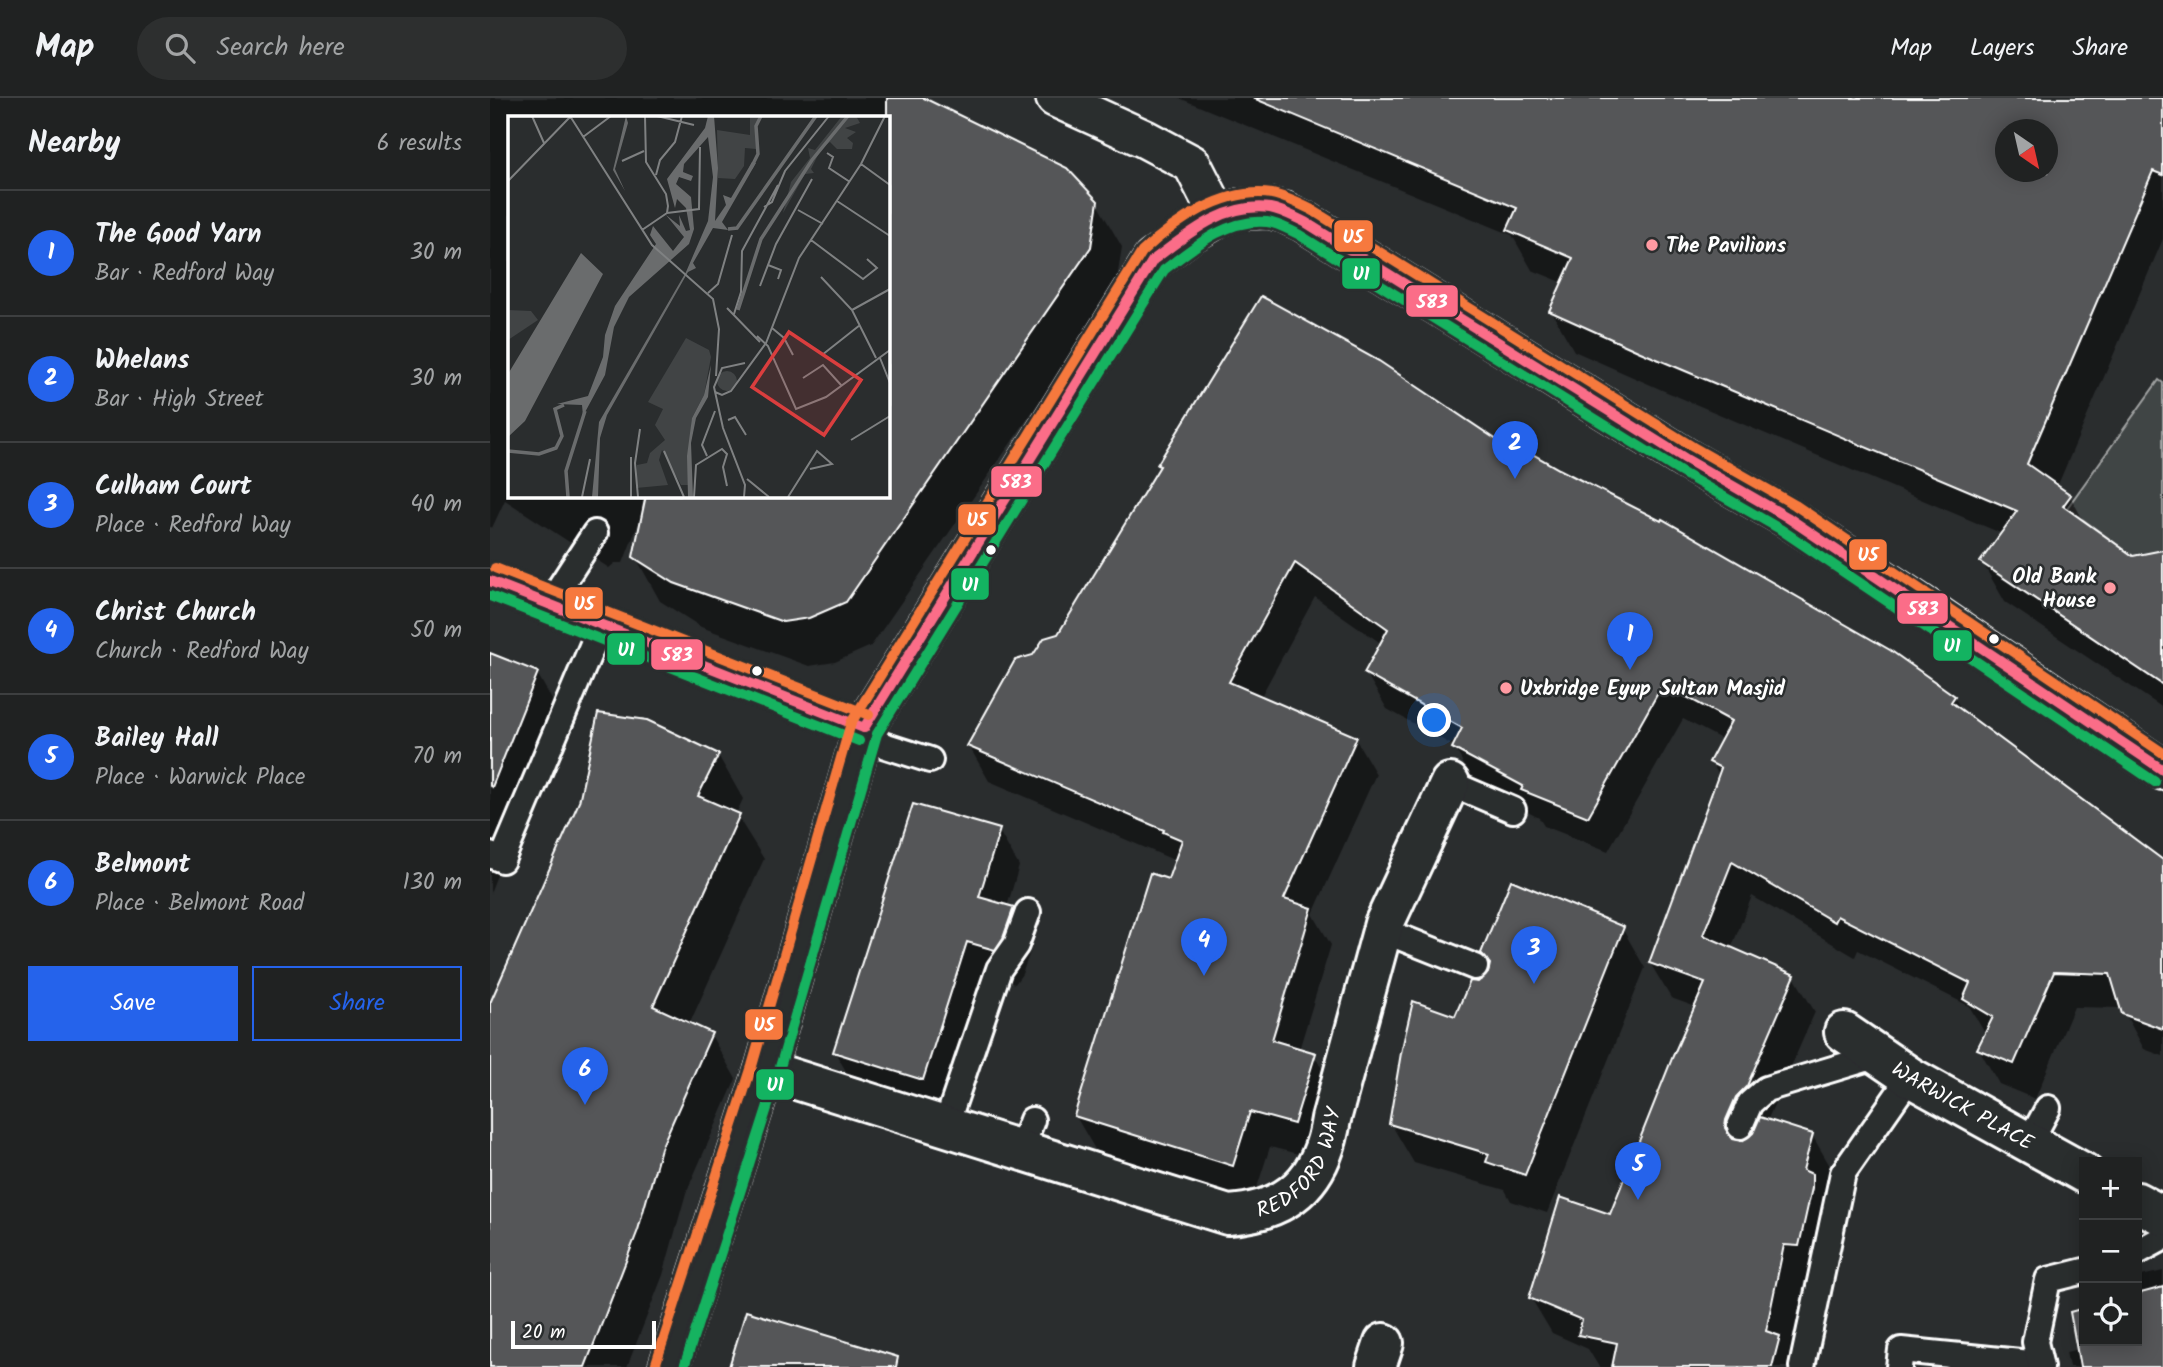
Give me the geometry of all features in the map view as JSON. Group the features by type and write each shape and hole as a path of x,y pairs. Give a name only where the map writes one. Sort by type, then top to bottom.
{"street":[{"path":"1055,98 1145,139 1192,164 1217,213"},
{"path":"669,1367 765,1070 862,733 1153,260 1217,213 1269,208 1284,212 1325,234 1651,437 1787,517 2160,760"},
{"name":"REDFORD WAY","path":"765,1070 946,1125 1027,1135 1228,1215 1252,1213 1274,1207 1303,1185 1319,1160 1328,1139 1382,930 1450,782"},
{"name":"WARWICK PLACE","path":"1844,1032 1910,1077 2079,1170"},
{"path":"2142,1205 2163,1216"}],"lane":[{"path":"549,604 595,533"},
{"path":"490,582 930,760"},
{"path":"490,855 502,860 601,625"},
{"path":"1450,782 1513,810"},
{"path":"946,1125 999,969 1016,945 1028,912"},
{"path":"1382,930 1475,967"},
{"path":"1740,1126 1750,1103 1766,1089 1879,1055"},
{"path":"1802,1367 1843,1173 1910,1077"},
{"path":"2029,1143 2048,1108"},
{"path":"2142,1249 2163,1238"},
{"path":"1899,1367 1901,1350 2041,1365 2035,1342 2048,1280 2079,1272"}],"shaded area":[{"path":"2159,380 2163,383 2163,563 2137,559 2067,508"}],"building":[{"path":"887,98 924,98 1067,168 1098,201 1091,247 846,602 809,618 783,622 674,583 633,557 646,497 889,497"},
{"name":"The Pavilions","path":"1253,98 2163,98 2163,175 2153,171 2027,464 2071,495 2063,506 2133,556 2163,550 2163,685 1980,562 2017,511 1549,311 1573,258 1507,230 1517,208"},
{"path":"1261,296 1379,361 1503,444 1506,439 1559,469 1661,521 1662,519 1890,650 1955,696 1951,702 2163,860 2163,1029 2122,1014 2110,974 2054,972 2014,1064 1977,1049 1993,1017 1963,999 1970,983 1837,916 1834,922 1732,862 1703,935 1795,975 1747,1086 1736,1097 1725,1128 1733,1139 1742,1141 1753,1133 1760,1117 1813,1134 1803,1170 1812,1174 1812,1188 1799,1246 1784,1245 1766,1331 1780,1336 1772,1367 1612,1367 1617,1343 1578,1335 1582,1320 1529,1298 1560,1197 1610,1214 1705,983 1649,963 1721,768 1709,762 1731,721 1663,684 1588,817 1521,790 1523,786 1452,748 1462,728 1364,673 1388,629 1295,563 1229,682 1357,737 1284,899 1312,908 1272,1040 1316,1053 1294,1124 1250,1112 1233,1166 1074,1116 1150,873 1168,879 1182,840 967,746 1015,660 1033,655 1044,638 1058,634 1160,466 1157,465"},
{"path":"490,653 538,672 492,787 490,786"},
{"path":"598,713 647,720 719,754 698,796 740,814 653,1006 712,1033 661,1148 638,1230 585,1367 490,1367 490,1003 579,802"},
{"path":"913,804 1000,829 979,897 1014,907 1003,938 995,950 967,942 923,1080 833,1052"},
{"path":"1511,880 1624,927 1525,1175 1486,1162 1489,1154 1389,1124 1413,1001 1455,1016 1470,981 1478,982 1488,973 1490,964 1481,953"},
{"path":"2163,1287 2163,1367 2080,1367 2070,1312 2079,1309 2079,1346 2142,1346 2142,1293"},
{"path":"746,1311 898,1357 896,1367 729,1367"}],"transit line":[{"name":"U5","path":"656,1363 752,1066 851,723 1142,252 1185,218 1219,201 1254,193 1272,194 1312,210 1693,447 1795,505 2163,753"},
{"name":"583","path":"864,728 1153,260 1207,222 1237,210 1253,207 1270,208 1305,222 1686,459 1787,517 2163,770"},
{"name":"U1","path":"684,1367 778,1074 877,734 1164,270 1225,229 1252,222 1267,222 1298,234 1679,471 1780,529 2155,782"},
{"name":"U5","path":"495,568 869,715"},
{"name":"583","path":"490,581 864,728"},
{"name":"U1","path":"490,596 859,741"}],"place":[{"name":"The Pavilions","path":"1652,245"},
{"name":"Whelans","path":"1515,479"},
{"name":"Old Bank House","path":"2110,588"},
{"name":"The Good Yarn","path":"1630,670"},
{"name":"Uxbridge Eyup Sultan Masjid","path":"1506,688"},
{"name":"Christ Church","path":"1204,976"},
{"name":"Culham Court","path":"1534,984"},
{"name":"Belmont","path":"585,1105"},
{"name":"Bailey Hall","path":"1638,1200"}]}
